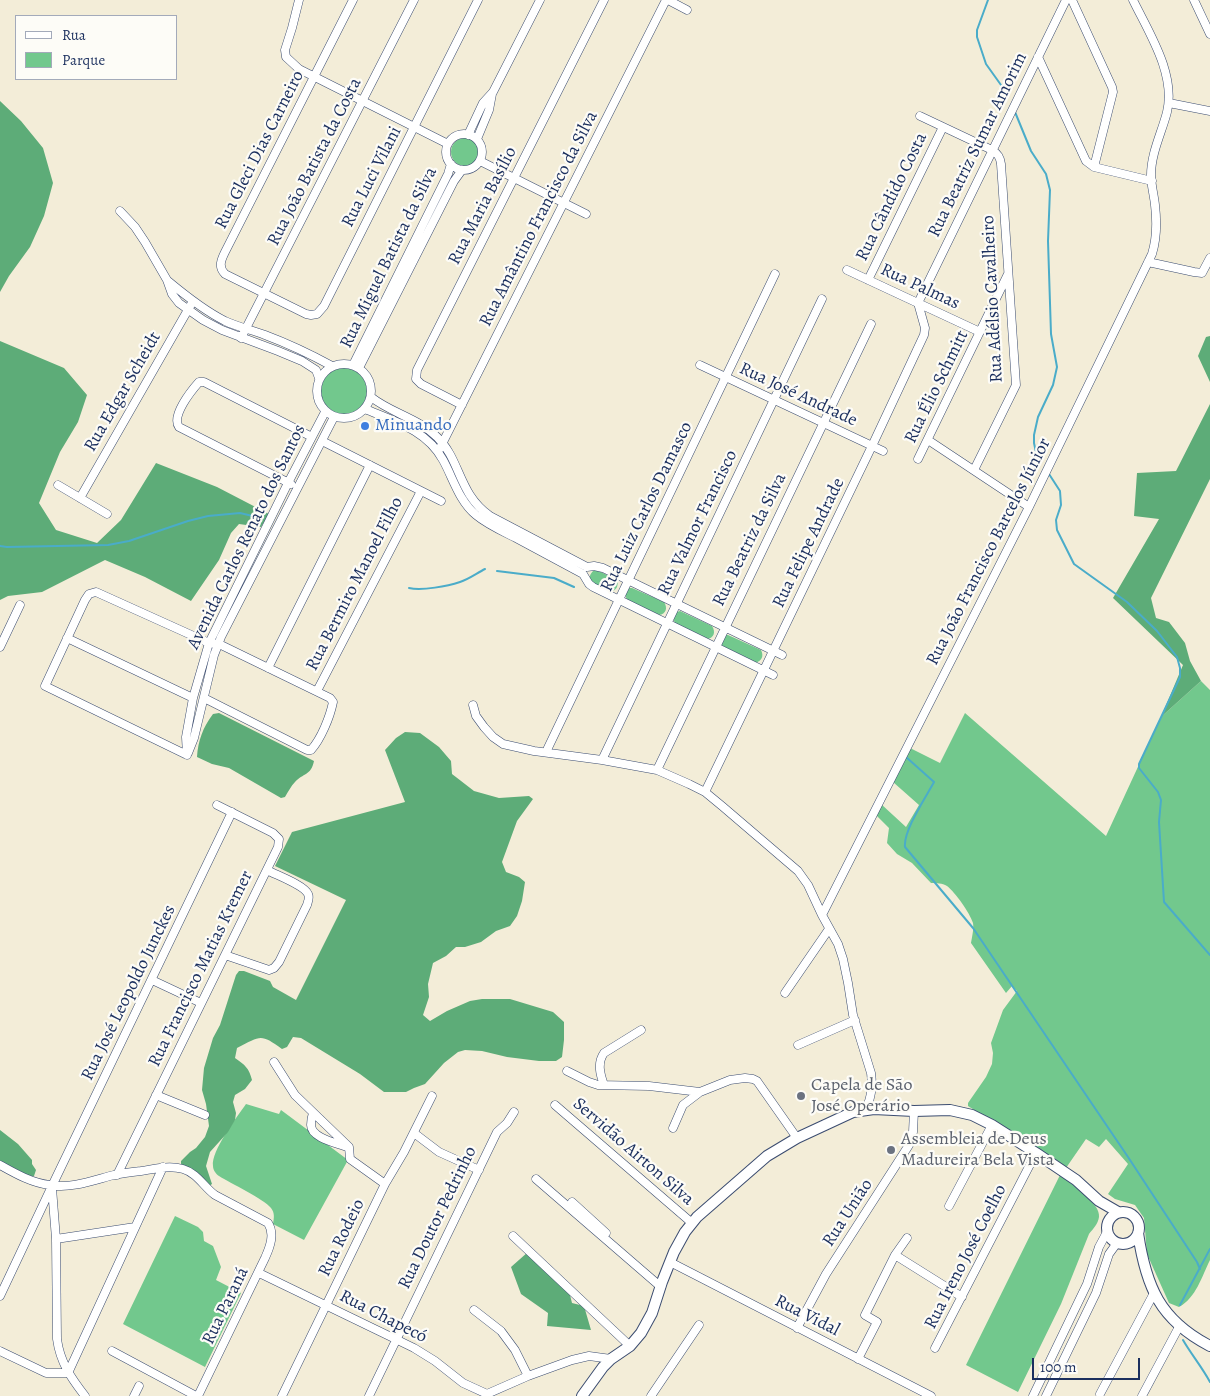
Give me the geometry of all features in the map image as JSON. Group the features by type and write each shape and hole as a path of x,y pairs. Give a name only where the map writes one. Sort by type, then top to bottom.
{"main road":[{"path":"582,1396 603,1367 630,1346 641,1333 649,1319 661,1284 680,1241 692,1223 705,1209 761,1160 797,1138 853,1112 866,1110 943,1110 972,1115 992,1125 1076,1180 1099,1201 1118,1212 1127,1212 1135,1216 1139,1224 1138,1233 1142,1260 1154,1293 1162,1307 1180,1325 1210,1346"},
{"path":"1099,1201 1106,1215 1107,1227 1113,1240 1121,1243 1142,1260"},
{"path":"1107,1227 1113,1215 1118,1212"},
{"path":"1121,1243 1133,1240 1138,1233"}],"street":[{"path":"299,0 285,50 286,57 299,69 448,144"},
{"name":"Rua Gleci Dias Carneiro","path":"264,294 225,274 222,271 221,264 225,252 353,0"},
{"name":"Rua João Batista da Costa","path":"241,338 414,0"},
{"name":"Rua Luci Vilani","path":"264,294 306,314 317,314 321,310 478,0"},
{"path":"477,140 489,110 493,92 540,0"},
{"name":"Rua Maria Basílio","path":"462,405 421,384 416,379 416,375 604,0"},
{"path":"667,0 687,10"},
{"name":"Rua Amântino Francisco da Silva","path":"438,452 667,0"},
{"name":"Rua Beatriz Sumar Amorim","path":"918,303 1066,0"},
{"path":"1072,0 1113,92 1094,167"},
{"name":"Rua João Francisco Barcelos Júnior","path":"822,915 1029,507 1148,262 1155,243 1157,228 1151,175 1152,162 1169,102 1167,79 1164,67 1133,0"},
{"path":"1194,0 1210,34"},
{"path":"1038,57 1086,161 1094,167 1152,181"},
{"path":"468,135 483,103 493,92"},
{"path":"1169,102 1210,111"},
{"path":"920,116 992,150"},
{"name":"Rua Cândido Costa","path":"868,280 943,127"},
{"path":"462,134 477,140 482,150 480,161 472,168 462,170 450,164 446,155 448,144 452,139 462,134"},
{"name":"Rua Adélsio Cavalheiro","path":"974,470 1016,385 1001,164 1000,158 992,150"},
{"path":"480,161 586,214"},
{"name":"Rua Miguel Batista da Silva","path":"356,367 448,174 450,164"},
{"name":"Rua Miguel Batista da Silva","path":"356,367 454,181 462,170"},
{"path":"120,211 135,227 167,280 175,299 188,310 213,325 241,338 302,361 316,370 319,378"},
{"path":"1148,262 1202,273 1210,258"},
{"name":"Rua Palmas","path":"847,270 980,332"},
{"name":"Rua Luiz Carlos Damasco","path":"546,752 776,274"},
{"name":"Rua Élio Schmitt","path":"918,459 1008,274"},
{"path":"167,280 193,301 216,316 305,351 332,366"},
{"name":"Rua Valmor Francisco","path":"602,760 822,299"},
{"name":"Rua Edgar Scheidt","path":"80,498 193,301"},
{"path":"995,301 1006,304 1011,310"},
{"name":"Rua Felipe Andrade","path":"705,792 924,335 918,303"},
{"name":"Rua Beatriz da Silva","path":"657,770 871,324"},
{"path":"339,364 356,367 364,372 370,384 371,397 364,409 358,415 342,419 325,412 320,406 316,392 319,378 332,366 339,364"},
{"name":"Rua José Andrade","path":"700,365 882,452"},
{"path":"298,487 179,427 176,423 179,411 199,382 210,384 312,437"},
{"path":"371,397 382,405 422,425 443,443 470,497 482,511 585,570 589,584 593,587 773,675"},
{"path":"364,409 407,426 426,440 438,452 461,496 475,514 492,526 585,570 599,567 782,655"},
{"name":"Avenida Carlos Renato dos Santos","path":"187,755 186,737 193,698 209,643 288,482 325,412"},
{"name":"Avenida Carlos Renato dos Santos","path":"187,755 194,738 218,644 334,417"},
{"path":"928,440 1029,507"},
{"path":"322,441 441,501"},
{"path":"268,668 370,465"},
{"path":"58,485 107,514"},
{"name":"Rua Bermiro Manoel Filho","path":"317,692 421,491"},
{"path":"187,755 45,686 83,604 89,594 96,592 209,643 218,644 330,698 333,702 330,715 311,750 304,749 204,698"},
{"path":"0,646 20,605"},
{"path":"67,638 193,698"},
{"path":"473,705 476,716 484,727 503,744 519,749 602,760 657,770 676,777 705,792 798,871 808,885 838,944 843,959 855,1020 872,1081 872,1093 866,1110"},
{"name":"Rua Francisco Matias Kremer","path":"117,1175 278,847 279,839 277,835 218,805"},
{"name":"Rua José Leopoldo Junckes","path":"0,1296 232,812"},
{"path":"225,955 268,970 274,968 283,954 307,905 309,897 302,887 267,870"},
{"path":"785,993 829,929"},
{"path":"152,980 202,1003"},
{"path":"798,1045 855,1020"},
{"path":"604,1085 600,1074 600,1063 604,1053 641,1030"},
{"path":"274,1062 295,1095 349,1147 350,1159 385,1184"},
{"path":"567,1071 598,1085 649,1086 700,1092"},
{"path":"673,1128 683,1105 700,1092 730,1080 745,1078 757,1081 797,1138"},
{"path":"156,1095 204,1115"},
{"name":"Rua Rodeio","path":"282,1396 385,1184 404,1152 432,1096"},
{"name":"Servidão Airton Silva","path":"555,1105 692,1223"},
{"name":"Rua União","path":"797,1328 826,1274 905,1152 911,1138 914,1111"},
{"name":"Rua Doutor Pedrinho","path":"369,1396 497,1132 507,1123 514,1112"},
{"path":"313,1113 310,1126 312,1130 328,1140 349,1147"},
{"path":"949,1206 992,1125"},
{"path":"414,1133 439,1152 478,1170"},
{"name":"Rua Ireno José Coelho","path":"935,1348 1036,1153"},
{"path":"0,1165 18,1175 52,1186 74,1185 164,1167"},
{"path":"68,1373 164,1167"},
{"name":"Rua Paraná","path":"164,1167 181,1168 188,1171 210,1191 264,1219 270,1226 271,1241 259,1273 197,1396"},
{"path":"536,1179 661,1284"},
{"path":"52,1186 56,1239 58,1339 62,1360 68,1373 85,1396"},
{"path":"572,1202 661,1284"},
{"path":"56,1239 135,1227"},
{"path":"1034,1396 1088,1284 1107,1227"},
{"path":"513,1236 630,1346"},
{"path":"858,1359 877,1322 865,1315 895,1255 906,1238"},
{"path":"1046,1396 1096,1293 1110,1254 1121,1243"},
{"path":"895,1255 962,1297"},
{"name":"Rua Vidal","path":"670,1262 930,1396"},
{"name":"Rua Chapecó","path":"259,1273 397,1339 426,1355 463,1383 487,1395"},
{"path":"1100,1394 1154,1293"},
{"path":"474,1310 501,1331 518,1356 528,1376"},
{"path":"651,1396 698,1325"},
{"path":"1142,1396 1180,1325"},
{"path":"0,1351 46,1373 68,1373"},
{"path":"112,1351 197,1396"},
{"path":"487,1395 528,1376 582,1357 596,1356 611,1359"},
{"path":"134,1396 139,1386"}],"green space":[{"path":"0,101 21,121 43,148 53,183 44,216 30,247 0,292"},
{"path":"465,138 475,142 479,152 475,162 465,166 455,162 451,152 455,142"},
{"path":"1210,336 1210,382 1198,356 1206,337"},
{"path":"0,341 64,368 87,395 78,422 60,452 39,503 56,530 97,543 121,520 156,463 217,487 269,514 261,527 239,524 231,533 219,560 191,601 145,577 105,560 42,592 8,596 0,600"},
{"path":"340,368 348,368 357,372 363,378 367,391 363,404 357,410 348,414 340,414 331,410 325,404 321,395 321,387 325,378 331,372"},
{"path":"1210,404 1210,479 1151,598 1156,618 1169,622 1185,643 1190,661 1201,681 1161,717 1183,665 1113,598 1159,519 1134,516 1137,473 1176,471"},
{"path":"594,570 617,580 618,584 615,589 610,592 594,584 590,578"},
{"path":"629,588 664,602 666,606 665,612 659,615 627,600 625,594"},
{"path":"680,611 712,626 714,630 713,636 707,639 675,624 673,617"},
{"path":"726,635 761,650 761,660 755,663 723,648 721,641"},
{"path":"1201,681 1210,690 1210,1260 1194,1292 1179,1307 1169,1303 1147,1254 1144,1218 1135,1205 1115,1199 1108,1194 1128,1164 1106,1139 1099,1147 1086,1139 1066,1168 968,1106 992,1064 993,1053 991,1043 1003,1010 1017,991 1012,986 1006,993 971,943 973,923 958,898 947,886 931,883 912,863 897,854 887,843 889,828 876,815 881,804 906,827 919,805 893,782 910,748 940,763 965,713 1106,836 1161,717"},
{"path":"219,713 314,761 313,766 309,772 295,782 285,797 281,798 229,768 212,764 197,757 200,740 209,719 213,714"},
{"path":"405,732 420,733 439,747 451,761 452,774 474,791 499,798 529,796 533,799 517,821 502,862 506,872 519,877 525,882 517,916 510,926 496,931 481,942 465,947 456,947 446,956 433,963 428,984 429,997 423,1015 430,1021 470,1001 510,999 553,1012 564,1022 562,1057 556,1061 539,1061 507,1057 482,1051 465,1050 458,1052 444,1063 425,1084 406,1092 384,1092 360,1074 301,1038 293,1037 287,1047 282,1049 264,1038 256,1039 237,1048 235,1058 246,1067 252,1080 245,1089 235,1095 233,1102 236,1113 235,1120 228,1132 210,1152 206,1166 212,1184 209,1186 181,1164 181,1161 205,1137 209,1126 202,1090 204,1068 236,975 239,971 244,971 270,981 273,987 296,1000 346,900 275,866 292,832 405,802 385,750 396,738"},
{"path":"246,1104 279,1114 281,1110 348,1160 304,1240 273,1224 273,1212 267,1204 219,1176 214,1170 213,1160 216,1152 225,1134"},
{"path":"0,1130 18,1144 32,1160 36,1170 34,1176 21,1173 0,1162"},
{"path":"1060,1175 1090,1200 1095,1206 1099,1217 1089,1234 1061,1304 1018,1392 966,1365"},
{"path":"175,1216 198,1227 203,1232 204,1241 213,1246 221,1267 216,1280 241,1293 205,1367 123,1324"},
{"path":"528,1252 569,1291 572,1303 584,1306 591,1330 547,1326 548,1313 521,1294 511,1267"}],"waterway":[{"path":"988,0 977,30 977,37 986,64 1001,85 1006,98"},
{"path":"1015,112 1031,151 1046,174 1050,190 1048,241 1051,334 1057,367 1053,385 1038,417 1034,435 1038,462"},
{"path":"1049,474 1060,491 1061,505 1056,520 1057,530 1074,564 1127,602 1157,631 1177,657 1180,677 1139,764 1139,768 1158,792 1161,800 1159,822 1164,902 1210,955"},
{"path":"0,546 108,545 129,541 208,516 240,513 261,518"},
{"path":"409,588 428,588 455,584 485,569"},
{"path":"497,571 554,578 574,587"},
{"path":"906,757 934,782 911,823 905,840 905,847 973,928 1128,1157 1200,1269"},
{"path":"1180,1305 1210,1249"},
{"path":"1183,1340 1210,1382"}],"place":[{"name":"Minuando","path":"365,426"},
{"name":"Capela de São José Operário","path":"801,1096"},
{"name":"Assembleia de Deus Madureira Bela Vista","path":"891,1150"}]}
